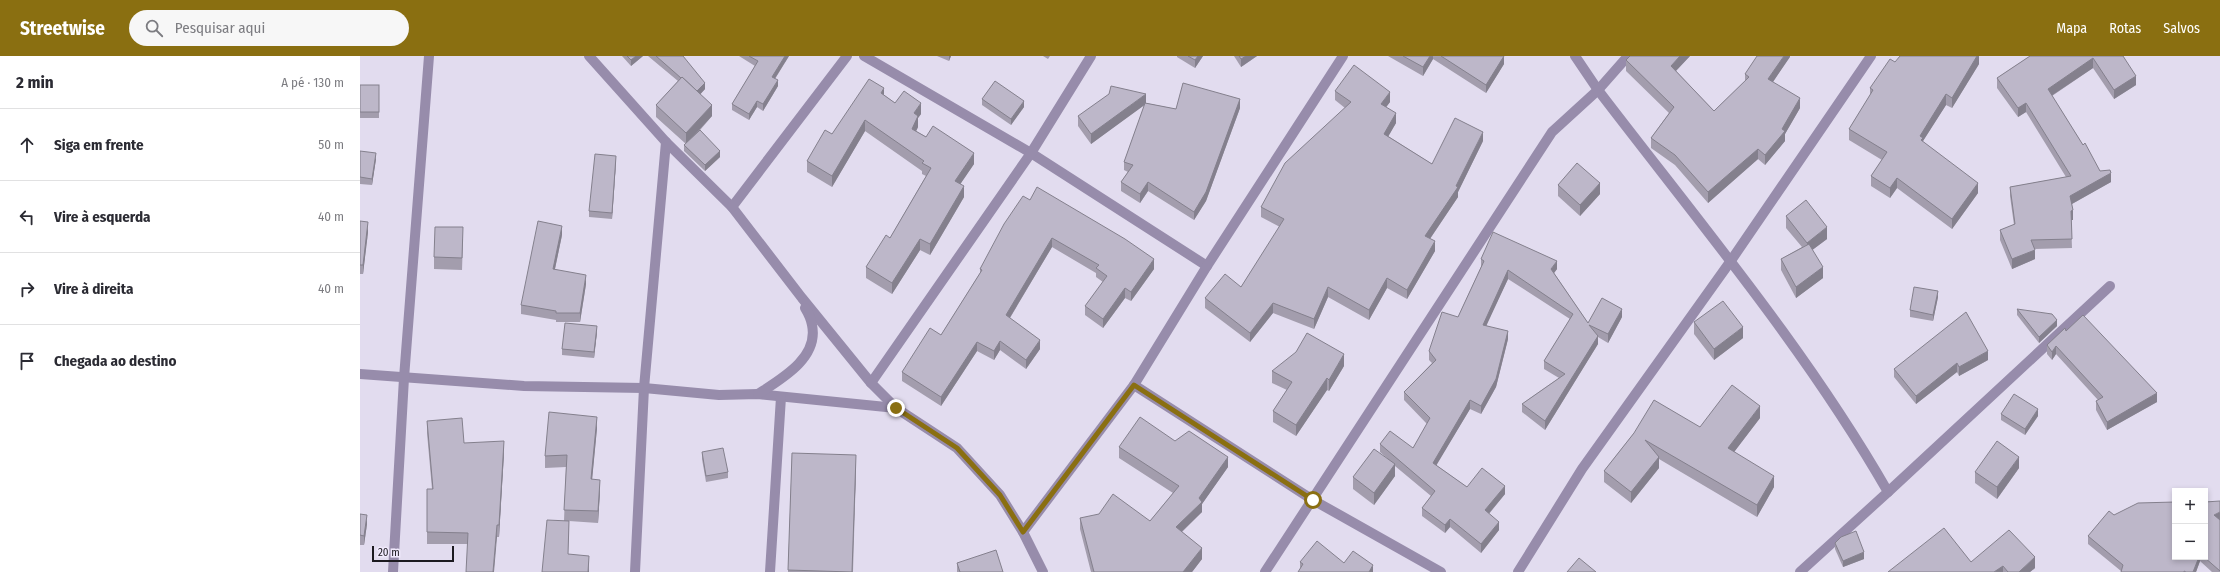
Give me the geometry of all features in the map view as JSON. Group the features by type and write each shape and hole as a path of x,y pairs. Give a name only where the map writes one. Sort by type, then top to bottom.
{"street":[{"path":"393,572 404,378 429,56"},
{"path":"589,56 666,142 732,207 802,298 871,383 896,408 957,448 1000,495 1023,532 1043,572"},
{"path":"732,207 847,56"},
{"path":"864,56 1031,153 1207,266"},
{"path":"871,383 1031,153 1091,56"},
{"path":"1023,532 1134,385 1207,266 1343,56"},
{"path":"1575,56 1598,90 1814,373 1853,432 1888,492"},
{"path":"1265,572 1552,132 1598,90 1628,56"},
{"path":"1518,572 1582,469 1730,262 1871,56"},
{"path":"635,572 644,388 666,142"},
{"path":"1800,572 2110,286"},
{"path":"758,394 779,380 800,363 811,346 812,326 802,298"},
{"path":"360,374 524,386 644,388 719,395 758,394 896,408"},
{"path":"1134,385 1313,500 1441,572"},
{"path":"770,572 781,397"}],"building":[{"path":"627,56 636,56 631,60"},
{"path":"656,56 683,56 705,83 697,91"},
{"path":"749,56 785,56 772,77 778,80 763,104 757,101 749,114 732,104 758,61"},
{"path":"1188,56 1198,56 1195,60"},
{"path":"1239,56 1246,56 1241,59"},
{"path":"1403,56 1430,56 1423,67"},
{"path":"1441,56 1504,56 1486,85"},
{"path":"1630,56 1680,56 1671,66 1714,111 1749,77 1745,74 1757,56 1784,56 1768,79 1800,98 1782,129 1785,131 1765,155 1758,149 1708,192 1675,155 1651,138 1674,107 1626,60"},
{"path":"1900,56 1977,56 1952,98 1946,94 1920,136 1923,138 1921,140 1978,183 1952,219 1897,178 1890,188 1871,176 1887,152 1849,129 1873,90 1870,88 1890,59 1895,62"},
{"path":"2030,56 2123,56 2136,76 2114,90 2093,58 2048,89 2083,145 2085,143 2100,171 2110,170 2111,173 2070,196 2073,210 2071,211 2072,239 2031,240 2035,250 2012,259 2000,230 2015,224 2010,187 2071,176 2026,103 2018,108 1997,78"},
{"path":"1354,65 1390,92 1381,104 1396,113 1384,134 1432,164 1455,118 1483,132 1456,186 1458,187 1425,236 1435,241 1407,290 1387,278 1369,310 1328,287 1314,319 1273,303 1250,333 1205,298 1225,274 1241,287 1284,219 1261,207 1285,163 1351,102 1335,91"},
{"path":"682,77 712,105 686,133 656,105"},
{"path":"869,79 884,88 881,93 895,103 904,91 921,103 914,113 918,116 912,129 926,137 933,126 974,153 955,181 964,186 930,244 920,239 892,283 866,267 886,235 890,238 931,168 922,163 924,161 865,120 832,176 807,161 825,130 832,134"},
{"path":"995,81 1024,101 1011,119 982,99"},
{"path":"1183,83 1240,99 1206,192 1194,212 1148,182 1140,194 1121,182 1133,165 1124,162 1145,103 1176,109"},
{"path":"360,85 379,85 379,112 360,112"},
{"path":"1111,86 1146,94 1091,134 1078,116 1109,94"},
{"path":"700,130 720,151 705,165 684,145"},
{"path":"360,151 376,153 372,179 360,177"},
{"path":"595,154 616,156 612,213 589,211"},
{"path":"1577,163 1600,183 1580,205 1558,185"},
{"path":"1037,187 1125,239 1154,259 1131,292 1125,288 1103,319 1085,306 1107,276 1096,268 1099,265 1052,238 1006,315 1040,340 1026,360 1000,341 994,351 977,342 941,397 902,372 930,328 941,335 982,270 980,269 1004,224 1023,196 1030,200"},
{"path":"1806,200 1827,227 1807,243 1786,216"},
{"path":"360,221 368,222 363,265 360,265"},
{"path":"538,221 562,226 553,269 586,275 580,313 556,313 556,311 521,305"},
{"path":"435,227 463,227 462,258 434,257"},
{"path":"1493,232 1557,261 1551,269 1588,323 1602,298 1622,309 1608,334 1589,325 1598,336 1545,421 1522,404 1565,374 1544,361 1573,314 1508,270 1483,325 1508,331 1496,379 1481,406 1470,400 1433,463 1467,487 1482,468 1505,486 1485,510 1499,522 1481,544 1450,519 1445,525 1422,508 1435,491 1380,444 1390,431 1413,448 1430,418 1404,392 1436,360 1429,351 1442,312 1458,317 1484,261 1481,259"},
{"path":"1809,244 1823,267 1796,287 1781,259"},
{"path":"1914,287 1938,291 1933,315 1910,310"},
{"path":"1723,301 1743,327 1714,349 1694,322"},
{"path":"2017,309 2052,314 2057,320 2039,337"},
{"path":"1966,312 1988,351 1959,367 1957,363 1916,396 1894,369"},
{"path":"2083,315 2157,393 2107,422 2096,401 2103,397 2056,346 2052,352 2047,345 2065,328 2066,331"},
{"path":"565,323 597,326 594,352 562,349"},
{"path":"1307,333 1344,354 1329,380 1327,378 1296,425 1273,411 1292,382 1272,371 1296,352"},
{"path":"1732,385 1760,406 1728,448 1774,476 1757,505 1645,440 1659,457 1631,492 1604,471 1634,433 1654,400 1700,427"},
{"path":"2014,394 2038,409 2025,429 2001,414"},
{"path":"549,412 597,417 591,479 600,480 598,511 564,510 567,455 545,456"},
{"path":"1140,417 1175,441 1189,431 1228,457 1199,498 1202,502 1176,527 1202,548 1183,572 1094,572 1080,518 1099,514 1113,494 1150,521 1179,486 1119,447"},
{"path":"462,418 464,443 504,441 499,525 497,525 493,572 466,572 468,533 427,532 427,489 433,489 427,421"},
{"path":"1997,441 2019,457 1997,487 1975,472"},
{"path":"723,448 728,472 706,476 702,452"},
{"path":"1374,449 1395,464 1374,493 1353,477"},
{"path":"792,453 856,455 852,572 788,570"},
{"path":"2220,501 2220,512 2214,515 2220,520 2220,571 2207,560 2208,502"},
{"path":"2172,502 2172,560 2198,560 2193,572 2121,572 2123,565 2088,536 2109,511 2114,515 2138,503"},
{"path":"360,514 367,515 364,536 360,535"},
{"path":"547,520 569,521 568,554 589,556 588,572 542,572"},
{"path":"1944,528 1971,562 2009,530 2035,557 2019,572 2008,572 2003,566 1994,572 1888,572"},
{"path":"1856,531 1864,552 1843,561 1835,543 1841,537"},
{"path":"1317,541 1344,563 1353,551 1373,565 1369,572 1298,572 1303,564 1300,562"},
{"path":"996,550 1003,572 960,572 957,563"},
{"path":"1579,558 1596,572 1567,572"}],"route":[{"path":"896,408 957,448 1000,495 1023,532 1134,385 1313,500"}]}
